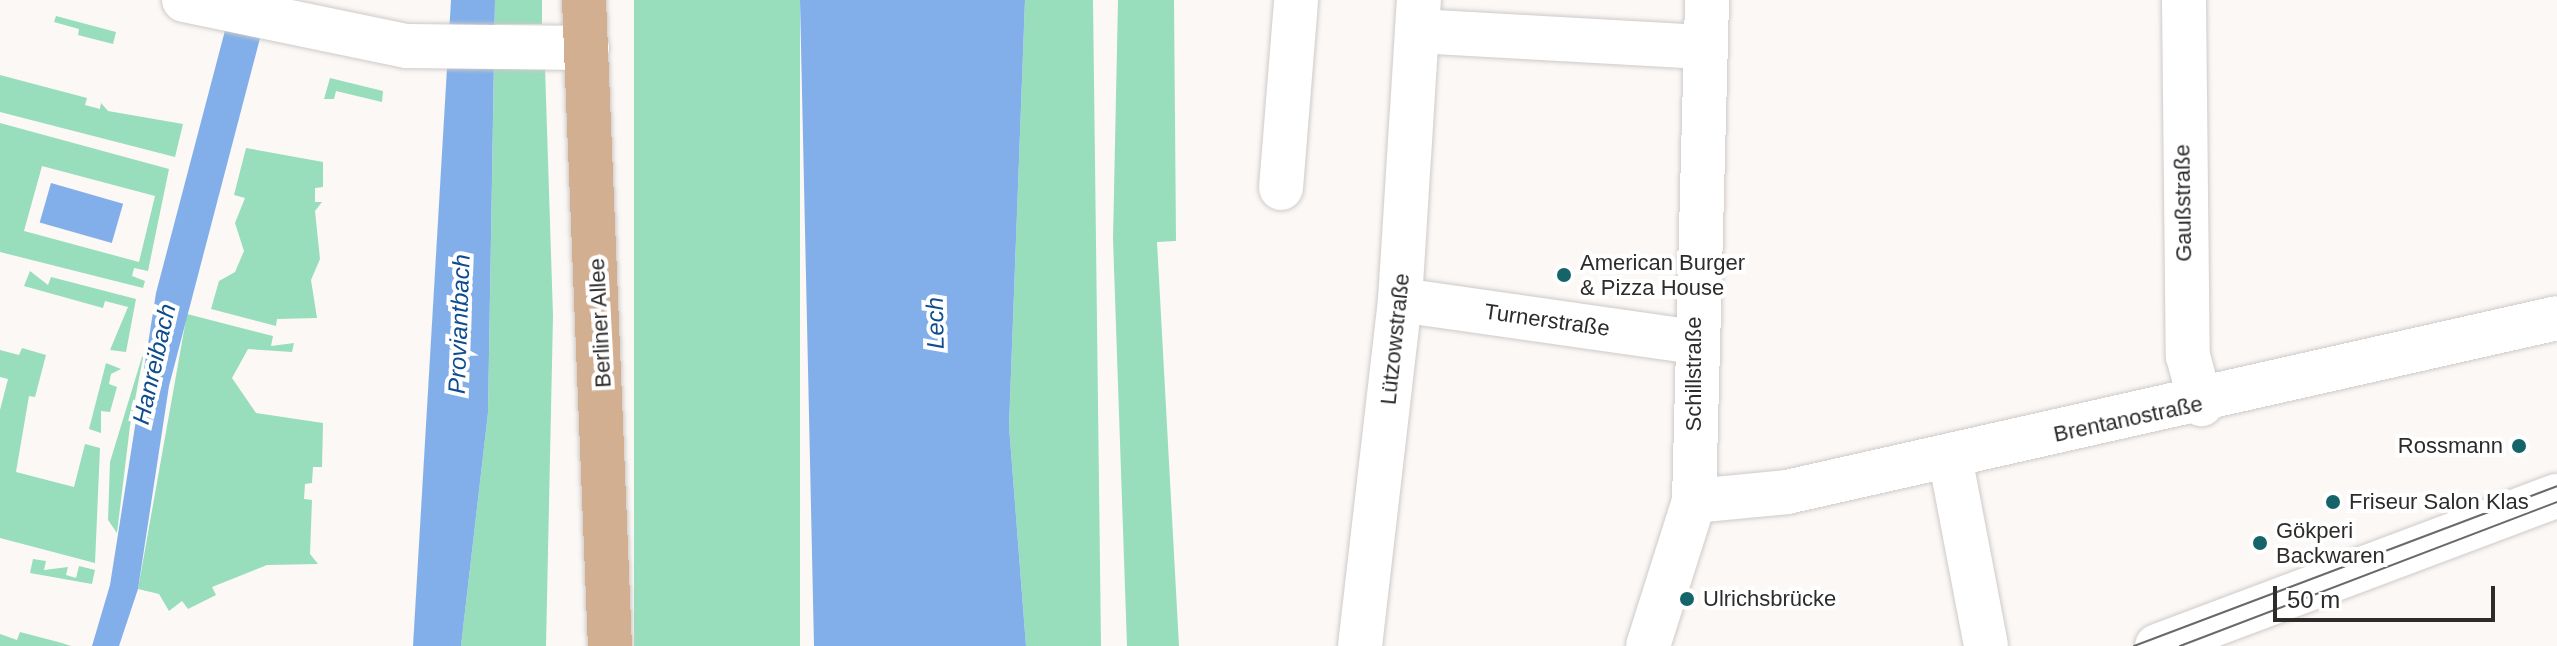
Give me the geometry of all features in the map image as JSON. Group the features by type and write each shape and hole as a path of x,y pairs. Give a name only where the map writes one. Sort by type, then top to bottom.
{"main road":[{"name":"Berliner Allee","path":"584,0 568,48 610,646"}],"street":[{"path":"184,0 314,31 439,49 568,48"},
{"path":"1281,188 1296,0"},
{"name":"Schillstraße","path":"1648,646 1694,501 1694,342 1707,0"},
{"name":"Gaußstraße","path":"2184,0 2188,356 2201,404"},
{"name":"Lützowstraße","path":"1360,646 1400,300 1418,15 1703,47"},
{"name":"Turnerstraße","path":"1400,300 1694,342"},
{"name":"Brentanostraße","path":"1694,501 1764,497 2201,404 2557,318"},
{"path":"1950,457 1986,646"},
{"path":"2157,646 2557,496"}],"green space":[{"path":"495,0 542,0 542,24 495,24"},
{"path":"634,0 800,0 800,646 634,646"},
{"path":"1025,0 1093,0 1101,646 1026,646 1009,426"},
{"path":"1118,0 1174,0 1176,241 1157,242 1179,646 1127,646 1113,239"},
{"path":"56,16 116,32 113,44 78,35 79,29 54,22"},
{"path":"494,64 545,67 553,316 546,646 461,646 488,413"},
{"path":"0,75 87,98 85,105 100,109 101,103 108,111 183,124 175,157 0,112"},
{"path":"330,78 383,91 382,102 336,91 334,99 324,99"},
{"path":"0,123 169,169 148,271 134,268 132,276 145,281 143,288 0,252","holes":["42,166 155,196 139,262 24,231"]},
{"path":"246,148 323,162 323,187 315,188 315,202 322,202 315,211 320,259 311,280 317,318 277,319 276,326 211,309 219,281 235,272 244,251 235,223 245,198 234,195"},
{"path":"30,271 48,285 51,277 136,299 126,352 110,350 128,307 105,301 103,308 24,286"},
{"path":"187,314 273,336 271,346 294,343 292,352 248,349 232,378 256,413 323,423 322,467 313,467 312,483 305,484 304,499 312,500 310,554 318,564 267,565 212,587 216,595 188,609 182,601 169,611 159,594 138,589"},
{"path":"145,347 130,426 117,533 108,520 110,462"},
{"path":"22,348 46,355 35,397 29,396 16,472 74,487 85,444 100,448 95,563 0,538 0,410 8,379 0,377 0,350 19,355"},
{"path":"106,363 121,369 111,374 109,384 117,387 110,412 101,411 101,433 89,429"},
{"path":"33,559 46,561 44,570 68,567 66,575 76,578 79,566 95,570 92,584 30,573"},
{"path":"20,632 71,646 0,646 0,634 17,640"}],"water":[{"name":"Hanreibach","path":"233,0 270,0 169,386 138,589 119,646 92,646 110,585 156,293"},
{"name":"Proviantbach","path":"451,0 495,0 488,413 461,646 413,646"},
{"name":"Lech","path":"800,0 1025,0 1009,426 1026,646 814,646"},
{"path":"51,183 123,204 112,243 40,222"}],"tram line":[{"path":"2134,646 2557,486"},
{"path":"2180,646 2557,502"}],"place":[{"name":"American Burger & Pizza House","path":"1564,275"},
{"name":"Rossmann","path":"2519,446"},
{"name":"Friseur Salon Klas","path":"2333,502"},
{"name":"Gökperi Backwaren","path":"2260,543"},
{"name":"Ulrichsbrücke","path":"1687,599"}]}
